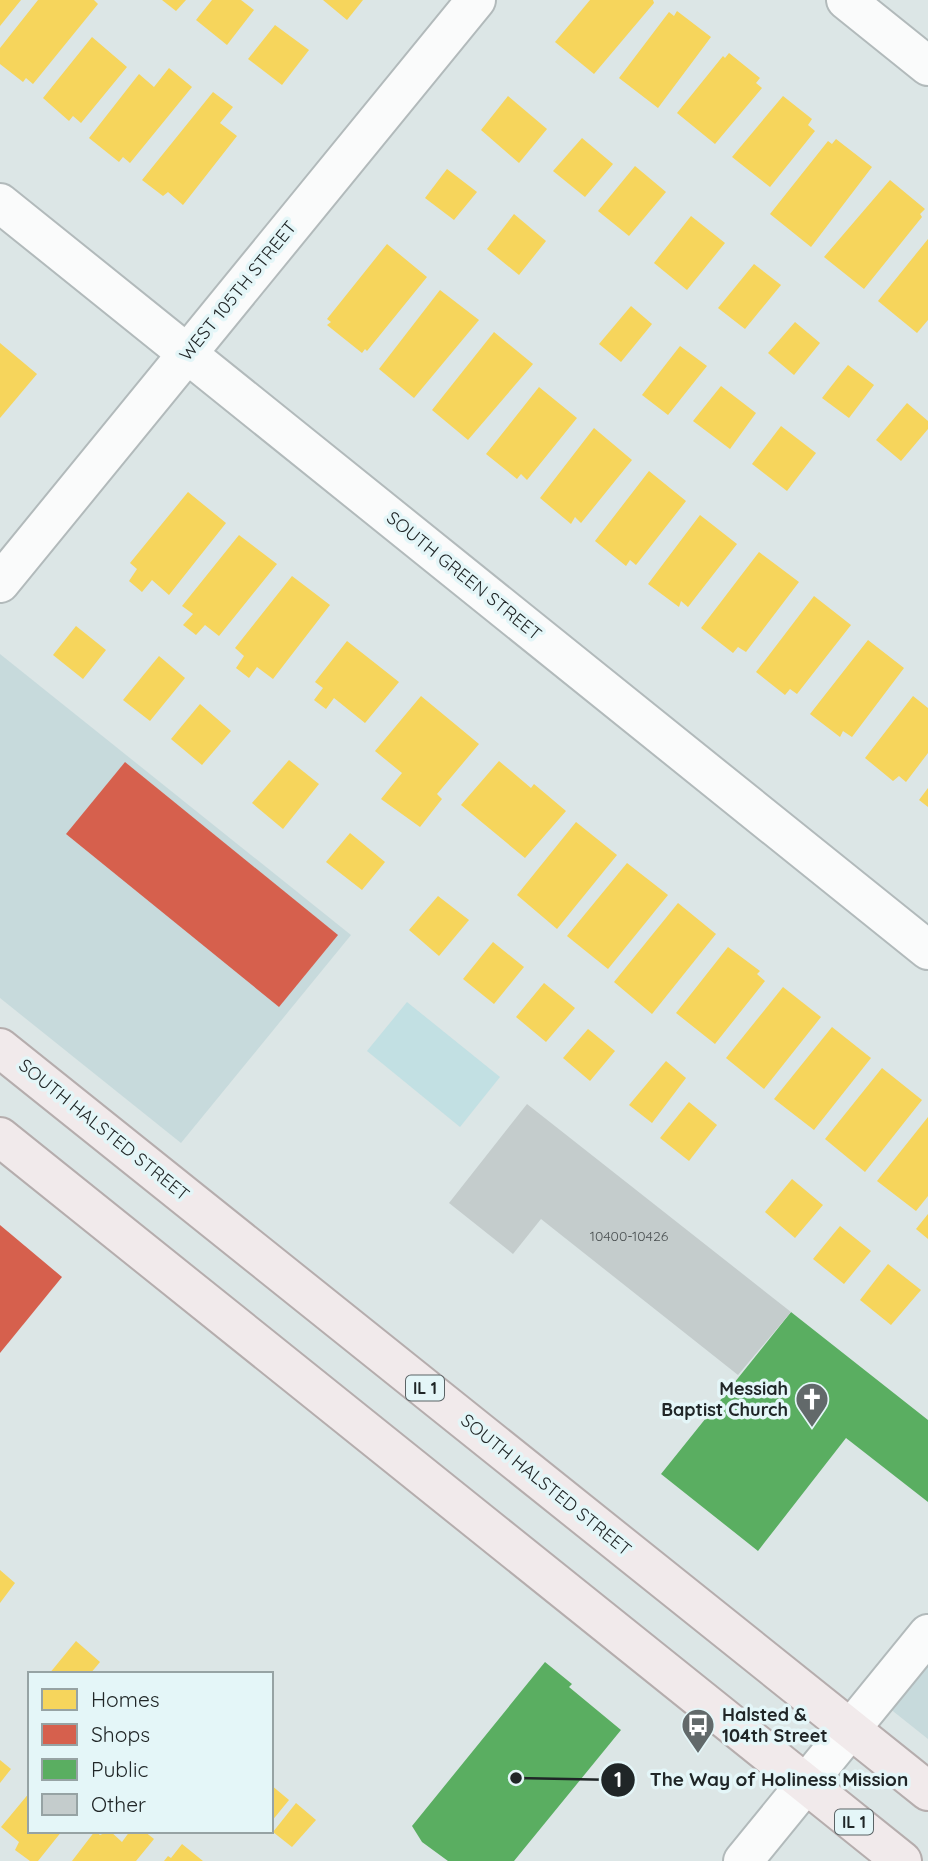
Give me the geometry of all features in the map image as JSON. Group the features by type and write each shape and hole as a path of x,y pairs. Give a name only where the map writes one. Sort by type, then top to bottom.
{"main road":[{"name":"SOUTH HALSTED STREET","path":"0,1048 928,1791"},
{"name":"IL 1","path":"0,1137 902,1861"}],"street":[{"name":"WEST 105TH STREET","path":"0,583 475,0"},
{"path":"846,0 928,66"},
{"name":"SOUTH GREEN STREET","path":"0,203 928,950"},
{"path":"743,1861 928,1634"}],"shaded area":[{"path":"0,654 351,935 181,1143 0,998"},
{"path":"407,1002 500,1077 460,1127 367,1051"},
{"path":"928,1641 928,1739 879,1700"}],"building: Homes":[{"path":"0,0 21,0 0,26"},
{"path":"38,0 94,0 98,4 33,84 26,78 23,82 0,64 0,48"},
{"path":"162,0 186,0 176,11"},
{"path":"212,0 241,0 254,10 227,45 196,20"},
{"path":"323,0 363,0 347,20"},
{"path":"590,0 653,0 654,3 594,74 555,42"},
{"path":"677,11 711,37 658,108 619,78 669,12 674,16"},
{"path":"275,25 309,50 282,85 248,59"},
{"path":"92,37 127,67 81,123 73,116 69,121 43,98"},
{"path":"729,53 760,78 756,83 762,88 715,144 677,113 723,56 725,58"},
{"path":"169,68 192,87 130,163 123,157 119,162 89,138 139,74 154,87"},
{"path":"213,92 233,107 220,123 237,136 183,205 168,192 163,196 142,180"},
{"path":"508,96 547,129 519,163 481,130"},
{"path":"783,96 812,119 808,125 815,131 770,187 732,157"},
{"path":"582,138 613,164 585,197 553,171"},
{"path":"836,139 872,167 811,247 770,214 828,141 832,144"},
{"path":"635,166 666,192 629,236 598,211"},
{"path":"447,169 477,192 454,220 425,198"},
{"path":"890,180 925,209 920,214 922,217 864,289 824,257"},
{"path":"514,214 546,241 519,275 487,249"},
{"path":"691,216 725,243 687,290 654,263"},
{"path":"928,239 928,320 917,333 878,301"},
{"path":"387,244 427,277 367,351 365,349 362,353 327,325 331,322 327,319"},
{"path":"754,264 781,285 745,329 718,308"},
{"path":"440,290 479,320 414,398 379,369"},
{"path":"631,306 652,324 621,362 599,344"},
{"path":"795,322 820,343 794,375 768,353"},
{"path":"494,332 533,364 468,440 432,410"},
{"path":"0,343 37,374 0,418"},
{"path":"680,346 707,366 668,415 642,395"},
{"path":"848,365 874,385 849,418 822,398"},
{"path":"721,386 756,413 730,449 693,421"},
{"path":"539,387 577,418 527,480 521,474 517,479 486,454"},
{"path":"907,403 928,421 928,429 901,461 876,440"},
{"path":"781,426 816,453 787,491 752,464"},
{"path":"594,428 632,460 581,523 575,517 571,524 540,498"},
{"path":"649,471 686,501 636,565 630,560 626,566 595,541"},
{"path":"188,492 226,523 169,595 152,580 142,592 129,581 137,569 130,563"},
{"path":"700,515 737,544 688,607 681,601 679,607 648,584"},
{"path":"239,535 277,564 219,636 205,625 196,635 183,625 193,614 182,606"},
{"path":"759,552 799,582 746,652 738,647 733,653 701,628"},
{"path":"292,576 330,605 273,679 257,667 249,678 236,668 244,656 235,648"},
{"path":"814,596 851,625 797,694 790,689 785,695 756,672"},
{"path":"76,626 106,650 83,679 53,655"},
{"path":"868,640 904,668 852,737 843,731 840,737 810,714"},
{"path":"347,641 399,682 365,723 334,698 326,709 314,700 323,688 315,682"},
{"path":"159,656 185,678 150,721 123,700"},
{"path":"421,696 479,744 437,794 442,799 420,827 381,799 402,773 375,751"},
{"path":"913,696 928,708 928,753 906,782 899,776 893,781 865,758"},
{"path":"200,704 231,731 202,765 171,739"},
{"path":"289,760 319,784 283,829 252,803"},
{"path":"499,761 531,788 534,784 566,811 525,858 461,805"},
{"path":"928,788 928,807 919,800"},
{"path":"576,822 617,855 557,929 517,895"},
{"path":"350,833 385,862 362,890 326,862"},
{"path":"627,863 668,895 608,969 567,936"},
{"path":"438,896 469,920 439,956 409,930"},
{"path":"678,903 716,934 652,1014 614,982"},
{"path":"493,942 524,967 494,1004 463,979"},
{"path":"728,947 760,971 757,974 765,981 715,1044 676,1013"},
{"path":"544,983 575,1008 546,1042 516,1017"},
{"path":"783,987 821,1017 764,1089 726,1058"},
{"path":"832,1027 871,1058 814,1130 774,1099"},
{"path":"588,1029 615,1051 590,1081 563,1058"},
{"path":"666,1061 686,1078 652,1123 629,1105"},
{"path":"882,1068 922,1100 865,1172 825,1139"},
{"path":"689,1102 717,1125 689,1161 660,1138"},
{"path":"928,1117 928,1196 916,1211 877,1181"},
{"path":"792,1179 823,1205 795,1238 765,1212"},
{"path":"928,1214 928,1239 916,1229"},
{"path":"840,1226 871,1251 844,1284 813,1259"},
{"path":"888,1264 921,1290 891,1325 860,1300"},
{"path":"0,1570 15,1583 0,1603"},
{"path":"76,1641 100,1662 92,1672 51,1672"},
{"path":"0,1760 11,1769 0,1783"},
{"path":"273,1787 289,1800 273,1820"},
{"path":"28,1794 28,1833 60,1833 38,1861 30,1861 15,1850 19,1842 1,1827"},
{"path":"296,1803 316,1820 292,1847 273,1832"},
{"path":"93,1833 112,1833 122,1842 129,1833 146,1833 154,1839 136,1861 72,1861"},
{"path":"182,1844 203,1861 164,1861 168,1856 171,1858"}],"building: Shops":[{"path":"125,762 338,935 279,1007 66,834"},
{"path":"0,1225 62,1277 0,1353"}],"building: Public":[{"name":"Messiah Baptist Church","path":"791,1312 928,1420 928,1502 846,1438 758,1551 661,1474"},
{"path":"545,1662 572,1684 569,1687 621,1730 514,1861 448,1861 422,1842 412,1826"}],"building: Other":[{"path":"527,1104 791,1312 738,1375 541,1219 513,1254 449,1203"}],"place":[{"name":"Messiah Baptist Church","path":"812,1429"},
{"name":"Halsted & 104th Street","path":"698,1755"},
{"name":"The Way of Holiness Mission","path":"516,1778"}]}
